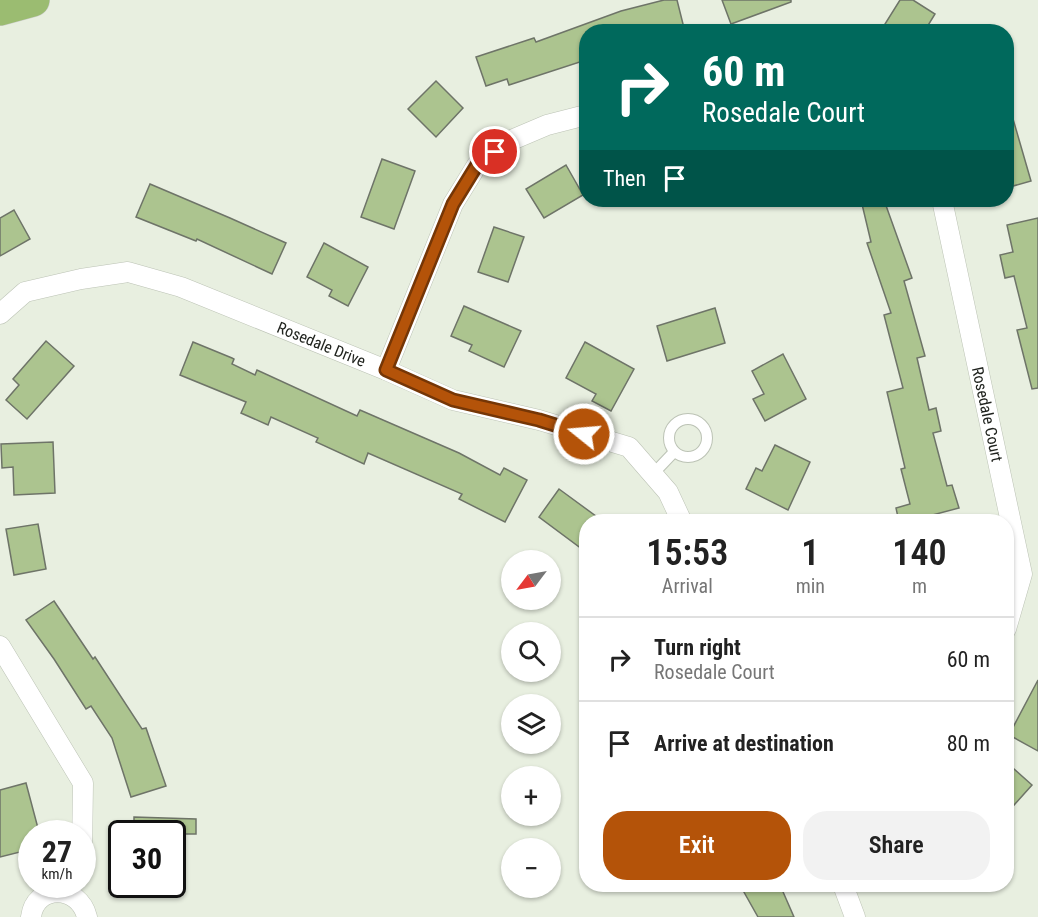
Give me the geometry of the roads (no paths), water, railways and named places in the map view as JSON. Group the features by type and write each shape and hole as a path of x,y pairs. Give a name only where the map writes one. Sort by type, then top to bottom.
{"highway":[{"path":"0,9 33,0"}],"street":[{"path":"386,370 453,204 477,165 514,139 547,125 579,117"},
{"name":"Rosedale Court","path":"943,207 1009,514"},
{"name":"Rosedale Drive","path":"0,314 25,292 81,279 128,272 181,286 453,400 539,420 629,447 668,492 678,514"},
{"name":"Rosedale Court","path":"1014,537 1022,574 1014,602"},
{"path":"0,646 83,783 82,820"},
{"path":"846,892 855,917"},
{"path":"32,917 32,912 42,898"},
{"path":"78,898 87,917"}],"lane":[{"path":"653,474 674,452"}]}
